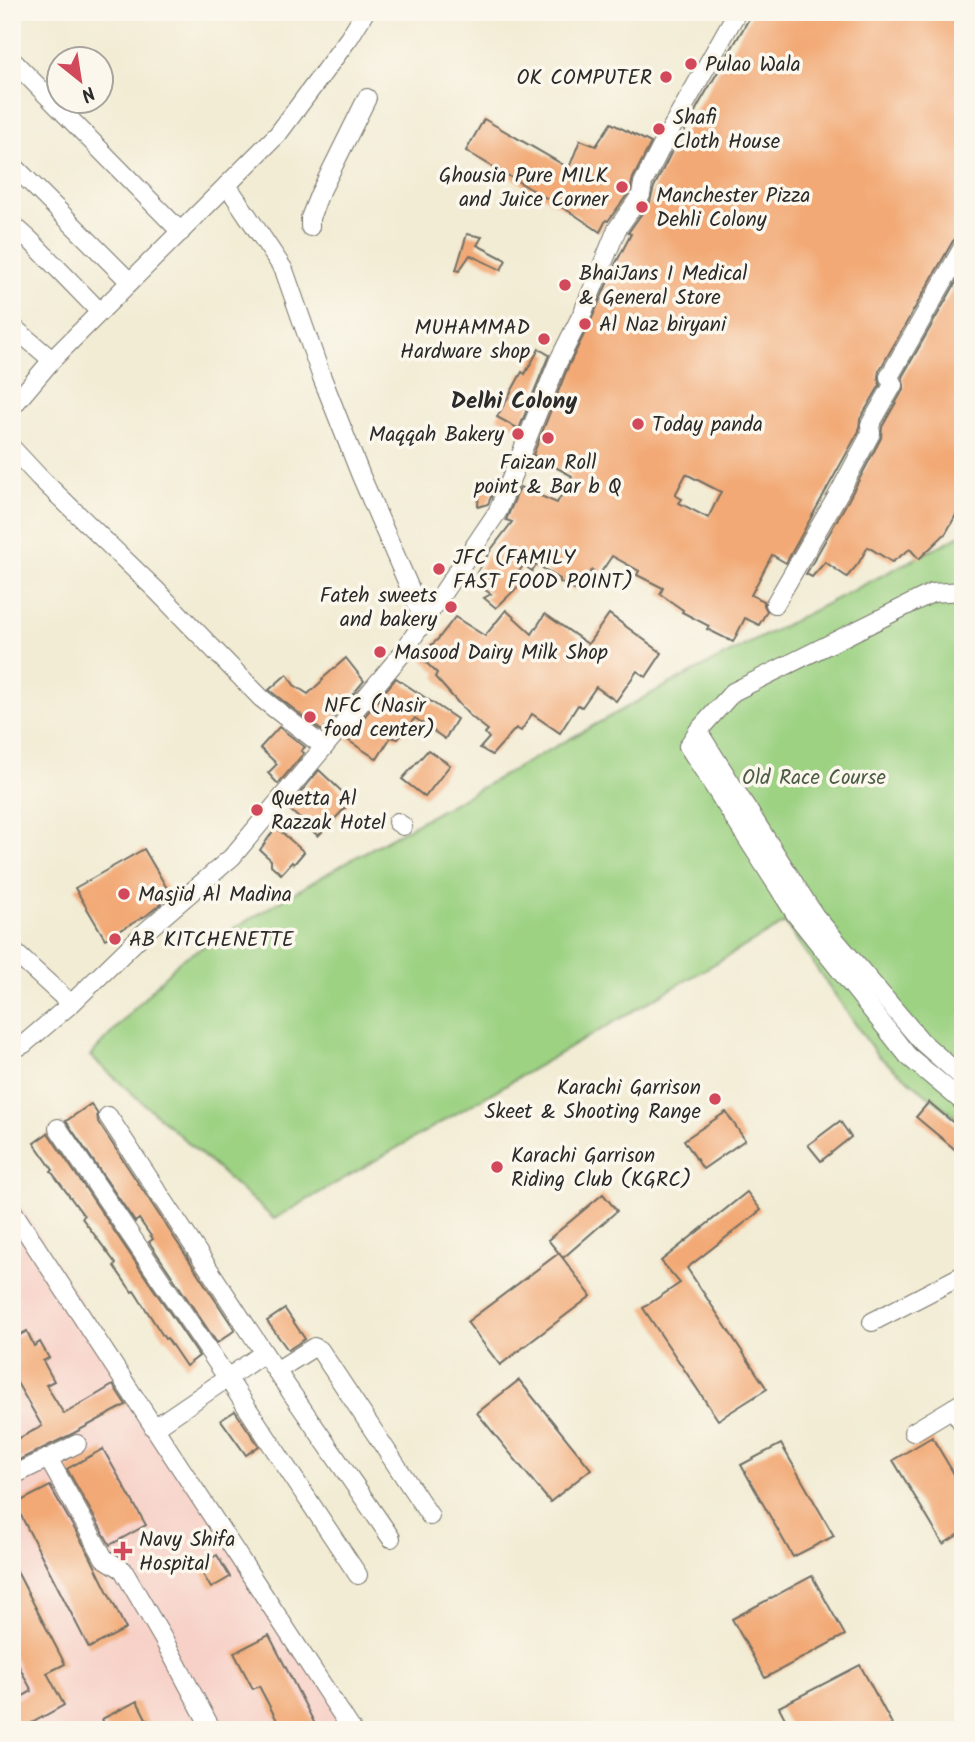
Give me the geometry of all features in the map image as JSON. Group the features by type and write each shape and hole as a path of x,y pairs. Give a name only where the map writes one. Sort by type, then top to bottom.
{"street":[{"path":"12,407 52,360 278,134 365,12"},
{"path":"12,1050 24,1044 71,1004 145,932 232,858 401,655 498,511 558,362 583,312 617,229 641,195 643,183 666,138 737,12"},
{"path":"12,60 181,232"},
{"path":"310,227 310,218 319,195 367,98"},
{"path":"12,164 130,282"},
{"path":"227,185 284,270 321,375 361,476 424,621"},
{"path":"12,224 100,312"},
{"path":"775,604 871,433 870,425 893,385 889,377 963,247"},
{"path":"12,326 52,360"},
{"path":"12,448 261,698 324,747"},
{"path":"963,592 932,593 733,692 688,746 796,915 908,1056 963,1102"},
{"path":"698,731 815,916 922,1042 963,1079"},
{"path":"12,950 71,1004"},
{"path":"108,1116 276,1371 391,1538"},
{"path":"58,1128 358,1575"},
{"path":"12,1210 352,1730"},
{"path":"872,1322 963,1275"},
{"path":"276,1371 314,1347 320,1350 430,1516"},
{"path":"154,1428 264,1353"},
{"path":"912,1432 958,1405 963,1425"},
{"path":"12,1476 77,1444"},
{"path":"48,1458 104,1558 123,1570 212,1730"}],"shaded area":[{"name":"Navy Shifa Hospital","path":"12,1192 352,1730 12,1730 12,1468 131,1403 12,1467"}],"green space":[{"name":"Old Race Course","path":"963,534 963,1123 877,1055 785,923 274,1219 90,1056 179,961 345,863 656,691"}],"building":[{"path":"753,12 963,12 963,236 953,241 879,371 880,385 860,419 859,431 786,563 772,555 751,595 764,601 767,611 759,625 745,618 733,642 682,612 683,610 660,594 663,588 637,575 639,571 612,556 599,575 592,570 574,590 536,564 532,571 524,565 508,585 521,577 524,581 496,608 484,598 491,594 472,581 512,522 506,520 520,487 557,503 572,476 533,455 568,367 631,234 628,233 650,202 654,187 671,153","holes":["686,474 721,492 708,518 679,503 682,499 675,495"]},
{"path":"484,119 569,168 580,140 596,146 611,123 651,143 633,178 630,191 608,221 606,220 600,232 466,151"},
{"path":"467,234 482,237 477,245 506,260 501,270 470,255 459,271 456,270"},
{"path":"963,270 963,516 957,513 946,533 919,559 910,549 892,562 868,547 847,577 825,562 812,577 806,574 881,438 882,427 903,390 902,377"},
{"path":"539,349 549,355 519,429 497,417 522,372 525,374"},
{"path":"499,479 488,504 478,507 479,485"},
{"path":"506,610 532,634 545,614 588,644 609,614 662,653 646,677 637,671 616,701 596,687 582,707 578,705 560,733 532,714 521,731 516,728 492,755 480,748 489,738 485,733 488,730 469,715 435,677 437,673 419,656 438,639 455,617 485,636"},
{"path":"346,658 364,681 322,731 269,690 287,674 294,685 308,694"},
{"path":"396,678 457,719 445,739 415,718 398,739 391,737 377,759 346,739"},
{"path":"279,727 305,747 301,751 304,753 278,784 268,773 277,764 260,748"},
{"path":"428,750 450,765 425,797 402,779"},
{"path":"319,770 352,801 318,836 288,808"},
{"path":"276,827 304,852 281,874 260,850"},
{"name":"Masjid Al Madina","path":"144,849 171,895 147,915 105,939 75,888"},
{"path":"929,1102 963,1131 963,1156 916,1117"},
{"path":"91,1104 97,1113 98,1122 235,1330 217,1343 149,1242 153,1239 139,1219 135,1222 66,1121"},
{"path":"726,1112 745,1140 703,1169 684,1140"},
{"path":"840,1121 851,1137 821,1161 808,1145"},
{"path":"48,1133 199,1356 186,1366 114,1266 116,1264 82,1218 84,1216 34,1143"},
{"path":"747,1192 761,1210 687,1268 767,1389 718,1420 643,1308 680,1283 661,1261"},
{"path":"603,1194 617,1211 563,1258 548,1240"},
{"path":"559,1253 591,1296 500,1365 467,1322"},
{"path":"285,1309 305,1339 288,1350 267,1321"},
{"path":"27,1331 34,1346 40,1342 49,1358 43,1361 54,1381 46,1385 64,1414 113,1385 126,1405 17,1461 12,1451 12,1442 42,1426 16,1381 12,1383 12,1339"},
{"path":"519,1380 591,1469 550,1502 477,1413"},
{"path":"235,1411 259,1446 246,1455 221,1420"},
{"path":"932,1437 963,1489 963,1532 943,1544 893,1460"},
{"path":"781,1444 834,1536 793,1557 741,1465"},
{"path":"103,1449 146,1525 110,1545 67,1469"},
{"path":"50,1486 90,1556 126,1629 89,1648 15,1504"},
{"path":"217,1555 230,1577 211,1588 198,1566"},
{"path":"12,1562 65,1664 47,1673 64,1705 19,1730 12,1730 12,1702 32,1691 12,1653"},
{"path":"812,1576 845,1635 765,1678 732,1619"},
{"path":"269,1635 318,1730 282,1730 259,1686 253,1689 234,1653"},
{"path":"860,1665 892,1724 882,1730 791,1730 779,1707"},
{"path":"137,1701 152,1730 107,1730 102,1719"}],"place":[{"name":"Pulao Wala","path":"691,64"},
{"name":"OK COMPUTER","path":"666,77"},
{"name":"Shafi Cloth House","path":"659,129"},
{"name":"Ghousia Pure MILK and Juice Corner","path":"622,187"},
{"name":"Manchester Pizza Dehli Colony","path":"642,207"},
{"name":"BhaiJans I Medical & General Store","path":"565,285"},
{"name":"Al Naz biryani","path":"585,324"},
{"name":"MUHAMMAD Hardware shop","path":"544,339"},
{"name":"Today panda","path":"638,424"},
{"name":"Maqqah Bakery","path":"518,434"},
{"name":"Faizan Roll point & Bar b Q","path":"548,438"},
{"name":"JFC (FAMILY FAST FOOD POINT)","path":"439,569"},
{"name":"Fateh sweets and bakery","path":"451,607"},
{"name":"Masood Dairy Milk Shop","path":"380,652"},
{"name":"NFC (Nasir food center)","path":"310,717"},
{"name":"Quetta Al Razzak Hotel","path":"257,810"},
{"name":"Masjid Al Madina","path":"124,894"},
{"name":"AB KITCHENETTE","path":"115,939"},
{"name":"Karachi Garrison Skeet & Shooting Range","path":"715,1099"},
{"name":"Karachi Garrison Riding Club (KGRC)","path":"497,1167"},
{"name":"Navy Shifa Hospital","path":"123,1551"}],"district":[{"name":"Delhi Colony","path":"514,400"}]}
